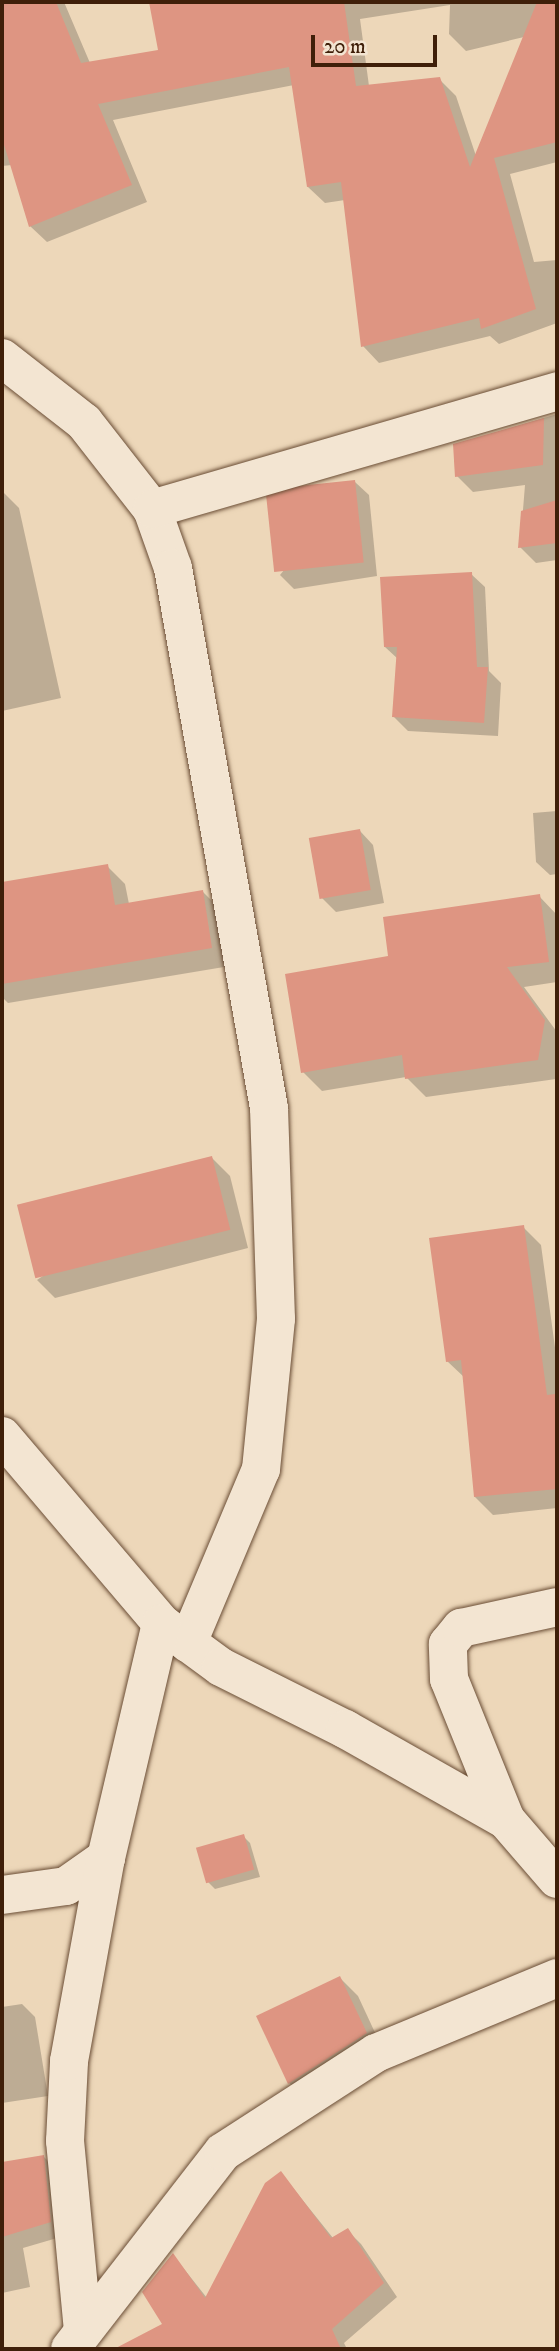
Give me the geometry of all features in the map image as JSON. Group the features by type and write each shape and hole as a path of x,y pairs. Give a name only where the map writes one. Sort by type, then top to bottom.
{"street":[{"path":"2,358 84,422 152,509 173,568 269,1108 275,1293 261,1469 174,1633 106,1858 68,2074 65,2141 76,2340"},
{"path":"152,509 557,391"},
{"path":"2,1436 174,1633 221,1667 345,1729 506,1820"},
{"path":"557,1607 461,1628 448,1644 449,1679 506,1820 557,1879"},
{"path":"2,1895 66,1886 106,1858"},
{"path":"76,2340 223,2152 376,2053 557,1978"}],"building":[{"path":"2,2 56,2 81,63 158,50 149,2 344,2 356,86 440,77 470,167 537,2 557,2 557,142 494,158 536,309 481,329 479,318 361,347 341,182 307,187 289,67 98,104 132,185 29,227 2,138"},
{"path":"544,418 543,465 455,477 453,444"},
{"path":"355,480 364,563 274,572 265,489"},
{"path":"557,500 557,543 518,548 521,511"},
{"path":"472,572 477,667 488,667 484,723 392,717 397,647 384,647 380,577"},
{"path":"360,829 371,890 320,899 309,838"},
{"path":"108,864 115,905 203,890 212,948 2,984 2,882"},
{"path":"540,894 549,962 507,967 545,1020 538,1060 405,1079 402,1055 301,1073 285,974 388,956 383,917"},
{"path":"212,1156 230,1230 35,1278 17,1205"},
{"path":"524,1225 547,1395 555,1394 557,1489 474,1497 461,1360 446,1362 429,1238"},
{"path":"244,1834 254,1870 206,1883 196,1848"},
{"path":"340,1976 367,2033 288,2084 256,2016"},
{"path":"44,2155 51,2222 2,2237 2,2162"},
{"path":"281,2171 331,2238 348,2228 384,2283 332,2329 341,2349 114,2349 162,2324 142,2292 173,2253 205,2298 265,2183"}]}
